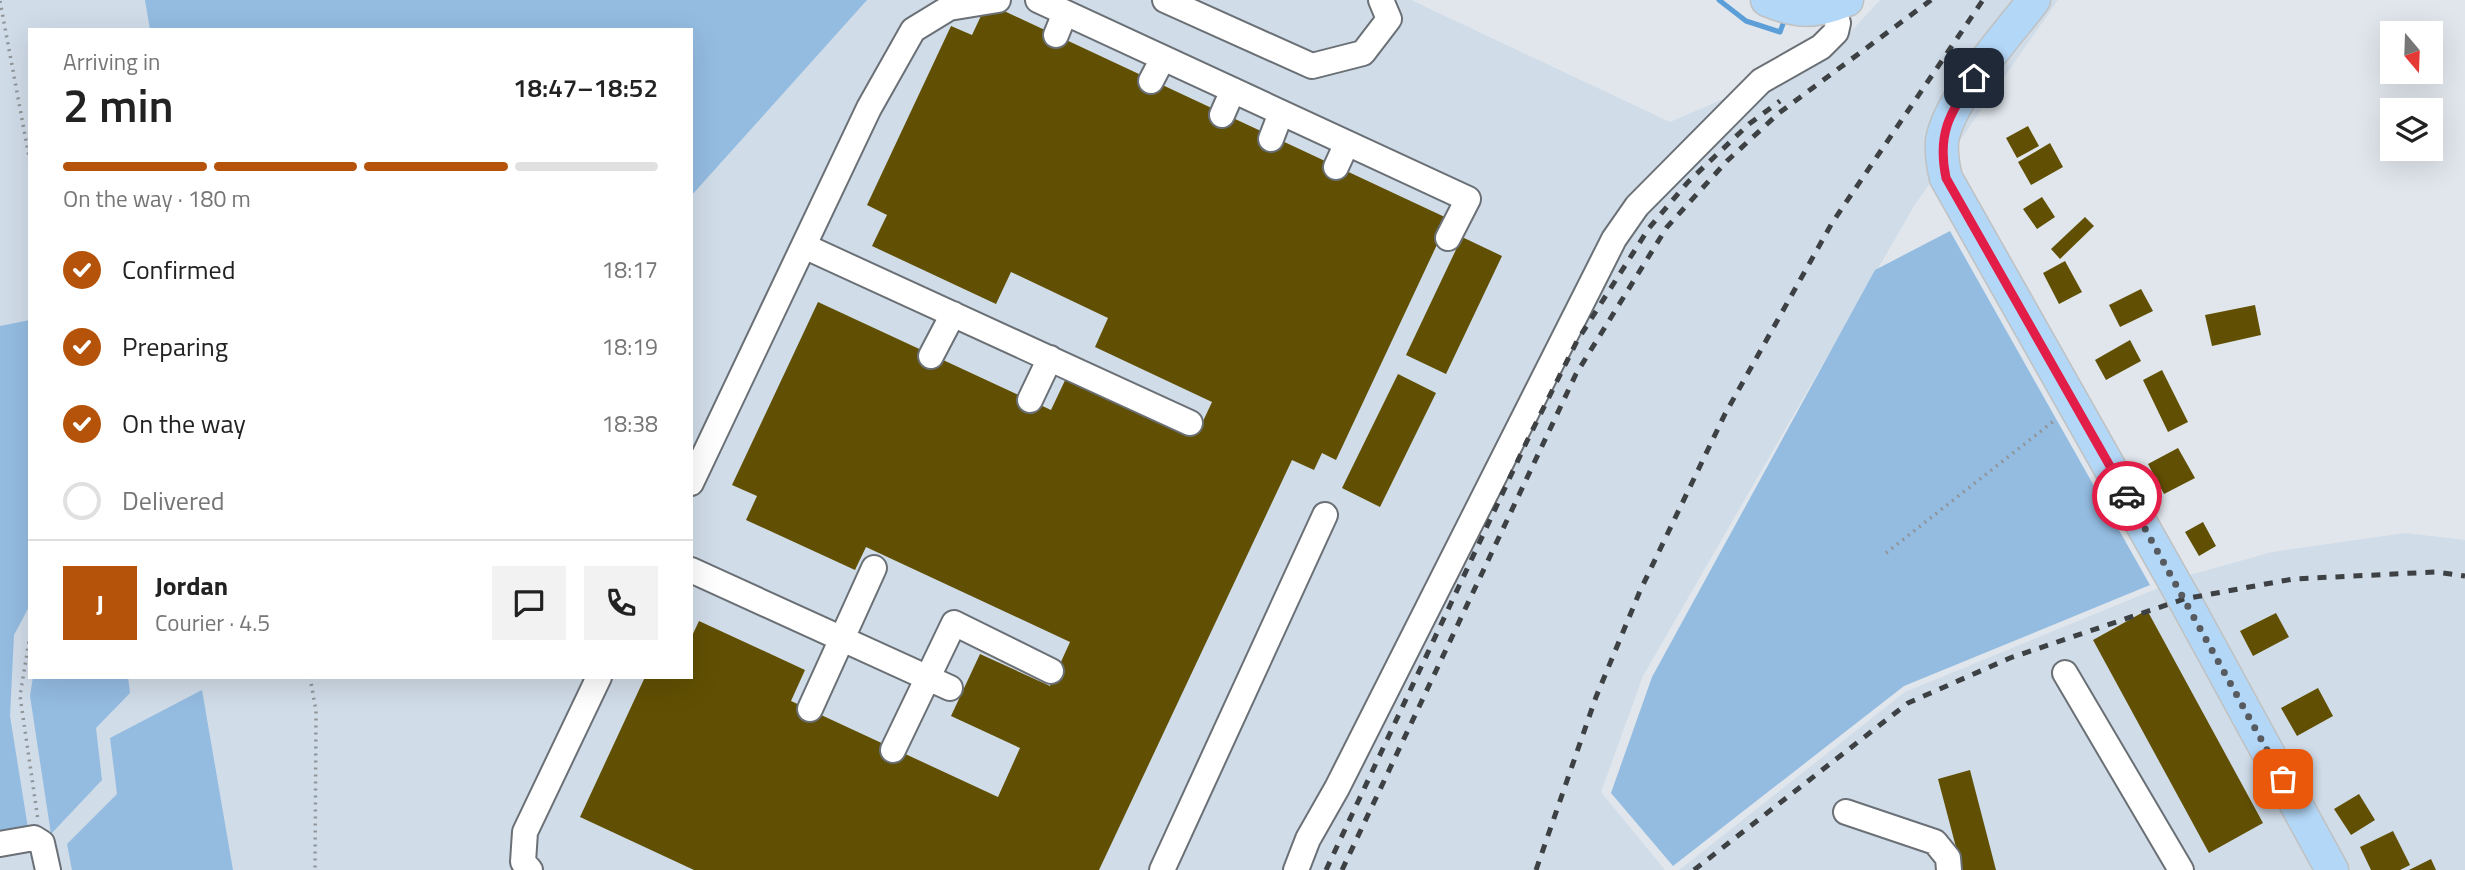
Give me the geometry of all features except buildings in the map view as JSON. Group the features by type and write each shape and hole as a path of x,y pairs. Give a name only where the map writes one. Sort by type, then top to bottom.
{"main road":[{"path":"1766,0 1802,11 1839,3"},
{"path":"2034,0 1957,103 1942,139 1946,178 2184,598 2332,870"}],"lane":[{"path":"693,479 869,108 913,30 948,8 999,0"},
{"path":"1038,0 1060,24 1163,58 1468,199 1448,239"},
{"path":"1165,0 1312,66 1363,53 1389,19 1381,0"},
{"path":"1296,870 1308,839 1337,788 1614,240 1637,206 1761,80 1821,47 1836,32 1839,3"},
{"path":"1151,81 1163,58"},
{"path":"1222,116 1233,90"},
{"path":"1271,139 1281,113"},
{"path":"1336,167 1347,143"},
{"path":"804,246 1190,423"},
{"path":"931,356 953,314"},
{"path":"1030,400 1050,358"},
{"path":"1162,870 1325,515"},
{"path":"810,709 874,568"},
{"path":"693,571 950,688"},
{"path":"893,750 954,623 1044,660"},
{"path":"2065,673 2181,870"},
{"path":"530,870 523,862 525,832 598,679"},
{"path":"1846,813 1934,842 1948,858 1949,870"},
{"path":"0,844 34,838 42,843 48,870"}],"path":[{"path":"0,1 28,151"},
{"path":"1886,553 2042,429"},
{"path":"28,647 20,696 42,843"},
{"path":"310,679 316,711 315,870"}],"shaded area":[{"path":"0,0 1411,0 1670,122 1832,52 1880,0 2058,0 1914,206 1643,676 1601,792 1665,870 0,870"},
{"path":"145,0 867,0 693,194 693,28 150,28"},
{"path":"1950,231 2150,585 1904,686 1673,866 1611,793 1652,677 1875,270"},
{"path":"28,320 28,609 14,635 10,716 28,828 0,833 0,326"},
{"path":"2405,533 2465,540 2465,870 1679,870 1905,692 2190,575 2272,552"},
{"path":"33,679 128,679 130,693 96,728 102,780 51,834 30,696"},
{"path":"202,690 233,870 72,870 67,844 117,794 110,738"}],"waterway":[{"path":"1719,0 1746,21 1780,32 1783,24"}],"railway":[{"path":"1342,870 1576,374 1667,227 1727,161 1779,113 1931,0"},
{"path":"1536,870 1596,697 1640,591 1725,414 1832,223 1983,0"},
{"path":"1326,870 1527,441 1577,341 1649,228 1688,182 1749,124 1780,101"},
{"path":"1694,870 1908,703 2010,658 2184,599 2293,579 2435,572 2465,576"}],"way so far":[{"path":"2127,496 2283,779"}],"route":[{"path":"1974,78 1957,103 1942,139 1946,178 2127,496"}]}
